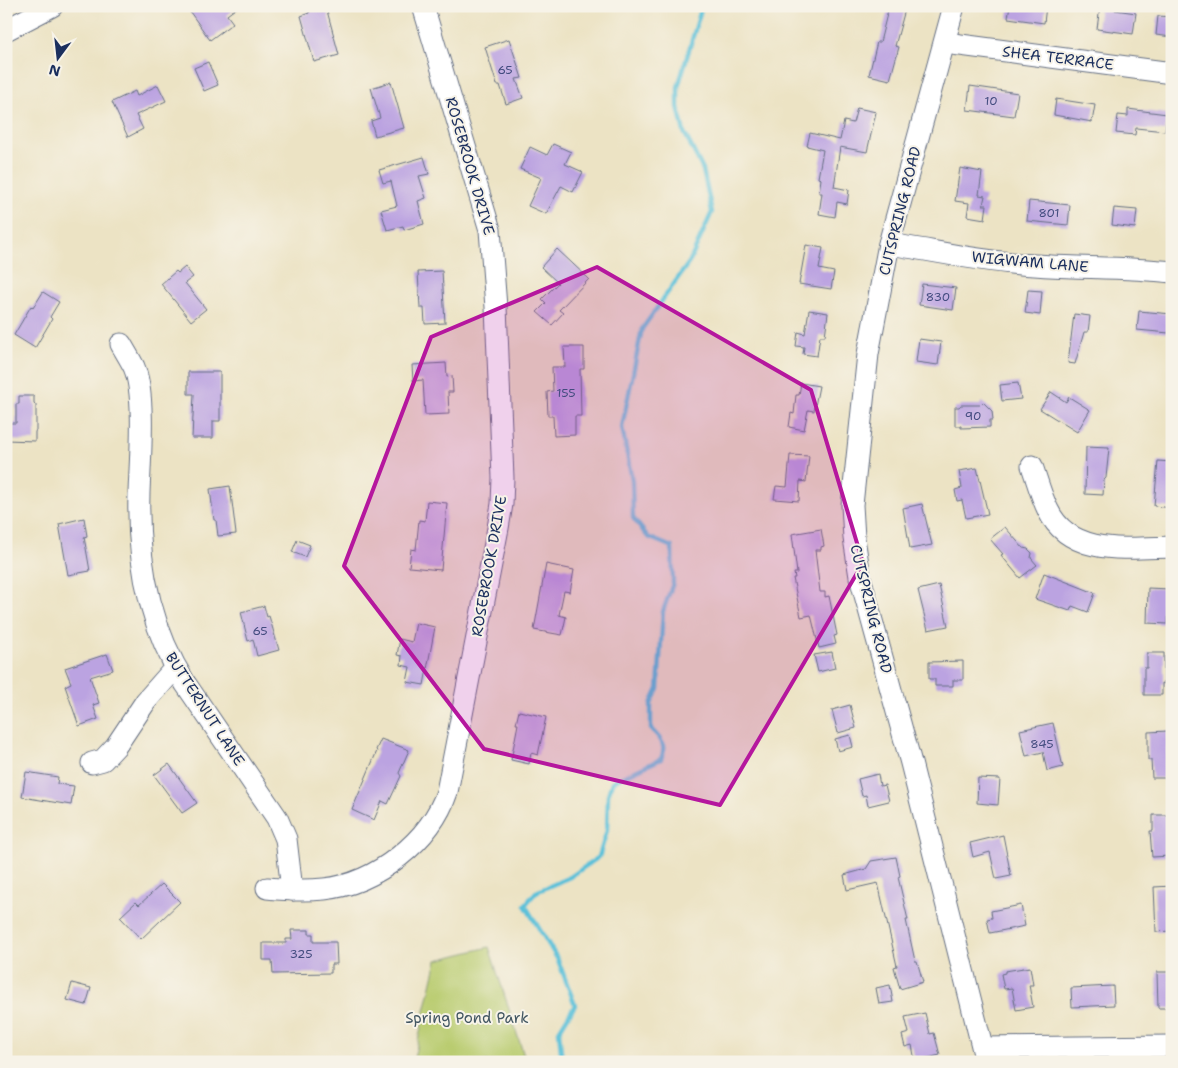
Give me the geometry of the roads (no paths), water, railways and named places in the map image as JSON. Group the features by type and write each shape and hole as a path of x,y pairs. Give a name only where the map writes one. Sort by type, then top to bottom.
{"street":[{"path":"6,30 52,6"},
{"name":"ROSEBROOK DRIVE","path":"267,888 292,890 326,889 350,884 375,872 412,846 423,834 442,806 450,778 502,504 496,307 490,230 423,6"},
{"name":"CUTSPRING ROAD","path":"954,6 889,244 871,337 853,490 854,538 860,577 911,763 984,1055"},
{"name":"SHEA TERRACE","path":"945,43 1172,73"},
{"name":"WIGWAM LANE","path":"889,244 1010,263 1172,272"},
{"name":"BUTTERNUT LANE","path":"121,344 134,368 140,398 139,524 142,560 149,599 160,636 175,668 277,818 286,839 292,890"},
{"path":"1032,466 1048,511 1062,528 1077,539 1095,546 1114,549 1172,547"},
{"path":"92,764 103,760 116,746 146,700 175,668"},
{"path":"984,1055 1172,1046"}],"waterway":[{"path":"562,1062 559,1031 575,1005 558,960 525,905 536,892 570,877 599,857 607,830 608,795 612,782 661,759 663,754 662,742 651,729 651,704 658,689 663,611 673,583 672,547 648,537 633,518 632,480 622,427 642,329 690,261 712,212 703,170 684,132 678,107 678,87 702,6"}],"park label":[{"name":"Spring Pond Park","path":"467,1018"}]}
